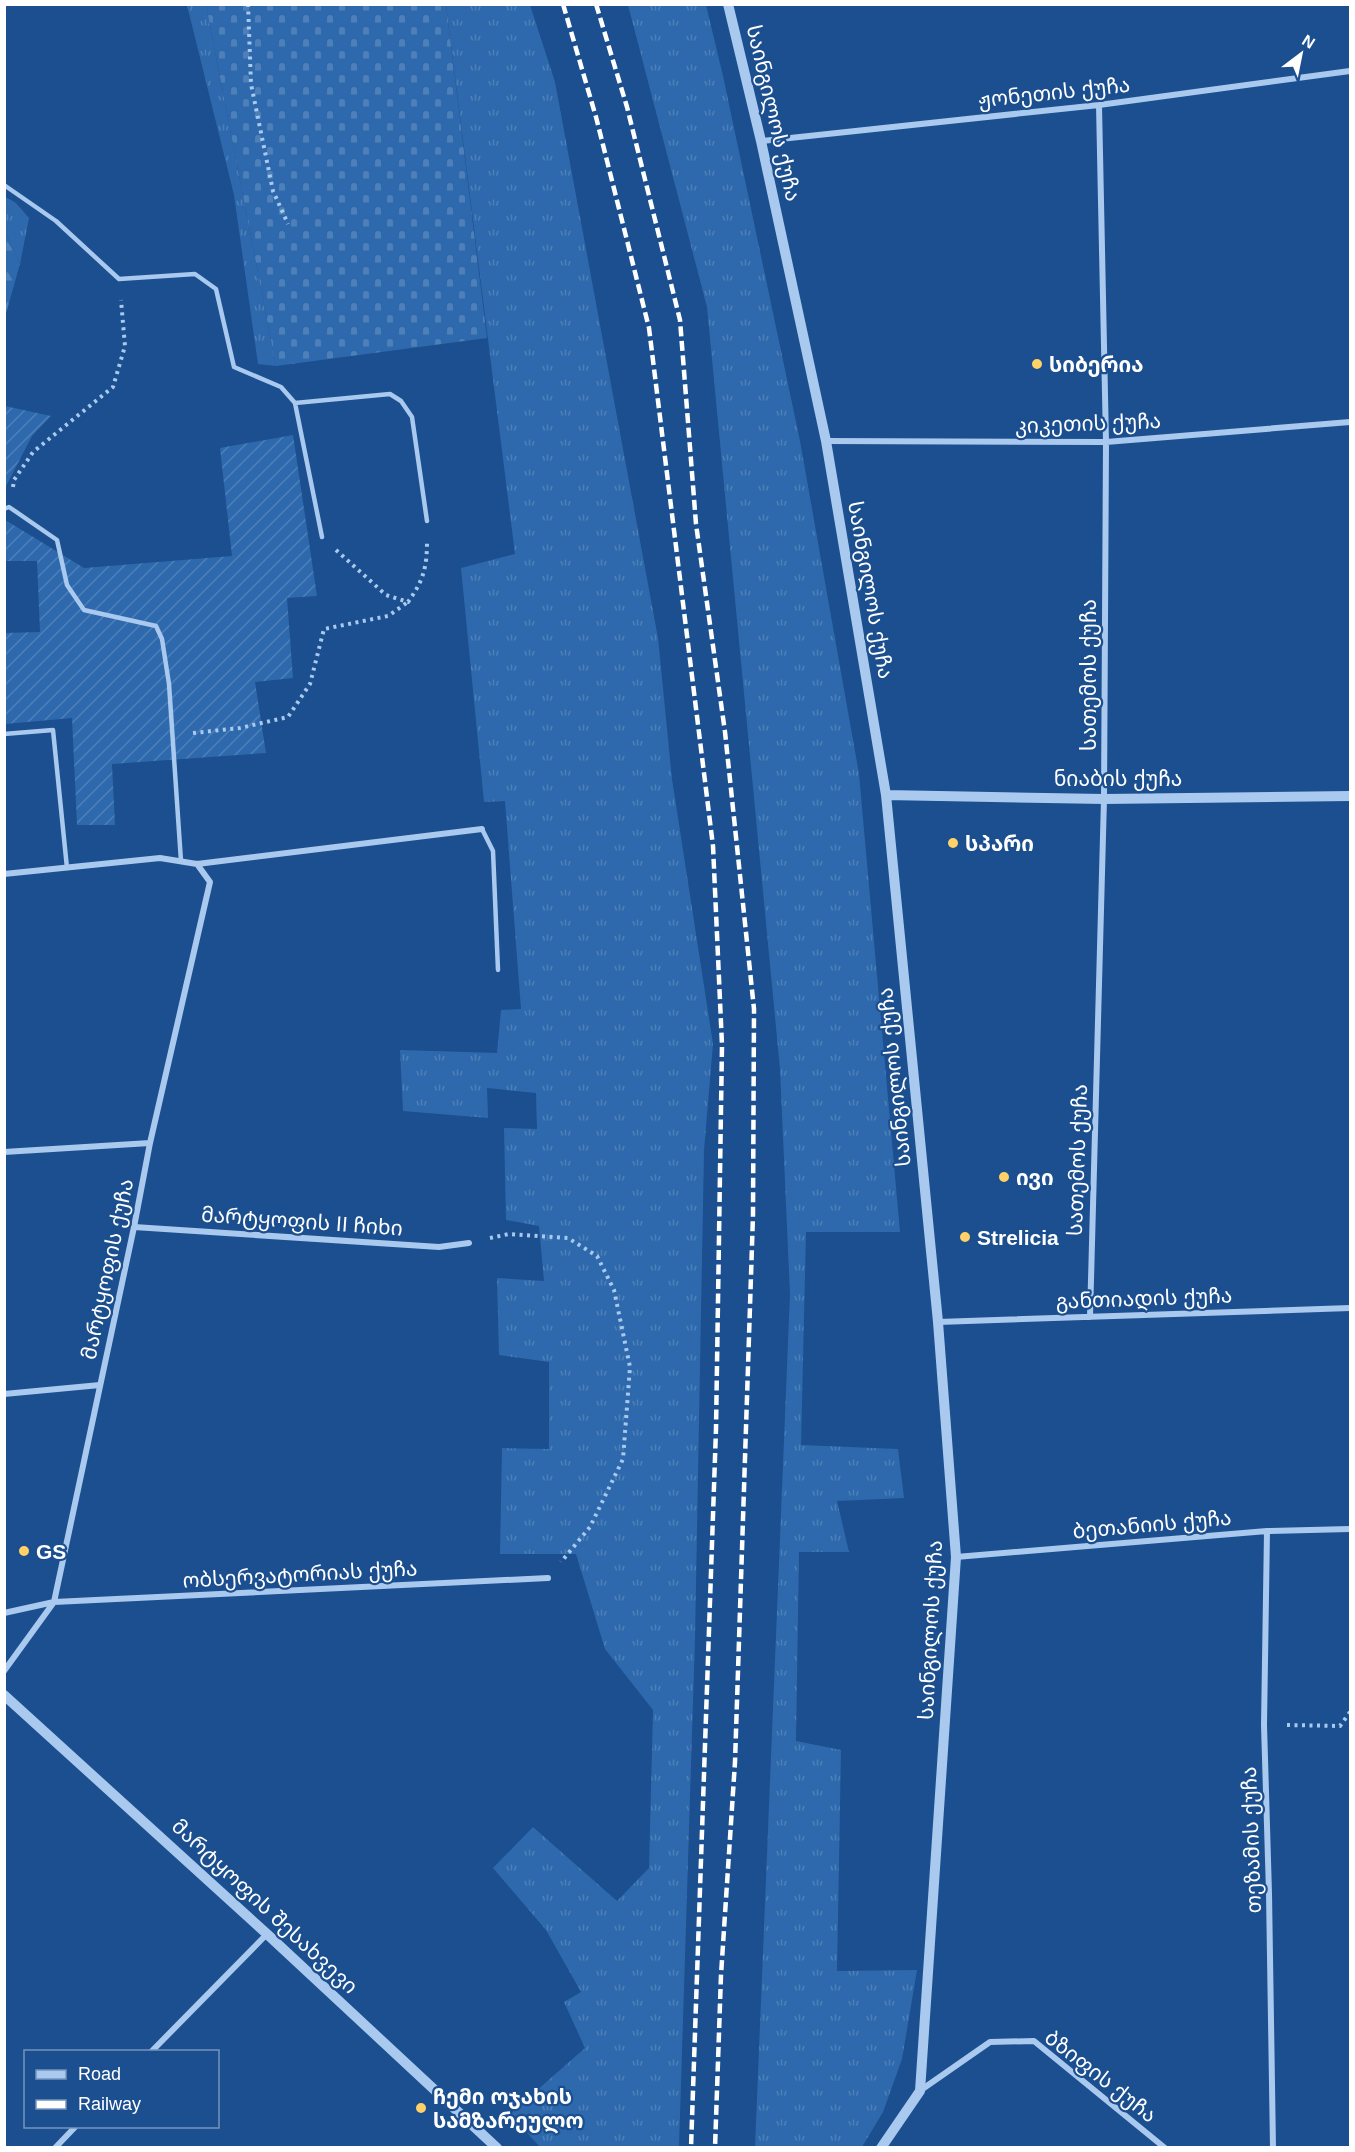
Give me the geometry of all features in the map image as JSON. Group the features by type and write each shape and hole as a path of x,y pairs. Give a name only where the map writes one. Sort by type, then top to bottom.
{"street":[{"name":"საინგილოს ქუჩა","path":"728,4 761,141 826,441 886,795 938,1322 956,1557 920,2091"},
{"name":"ჟონეთის ქუჩა","path":"761,141 1100,105 1350,70"},
{"name":"სათემოს ქუჩა","path":"1090,1317 1104,799 1106,442 1100,105"},
{"name":"კიკეთის ქუჩა","path":"826,441 1106,442 1350,422"},
{"name":"ნიაბის ქუჩა","path":"886,795 1104,799 1350,796"},
{"path":"4,874 160,858 197,864 483,829"},
{"name":"მარტყოფის ქუჩა","path":"4,1671 54,1602 150,1143 210,882 197,864"},
{"path":"4,1152 150,1143"},
{"name":"მარტყოფის II ჩიხი","path":"134,1227 439,1247 469,1243"},
{"name":"განთიადის ქუჩა","path":"938,1322 1350,1308"},
{"path":"4,1394 99,1385"},
{"name":"ბეთანიის ქუჩა","path":"956,1557 1267,1531 1350,1529"},
{"name":"თეზამის ქუჩა","path":"1267,1531 1264,1725 1273,2148"},
{"name":"ობსერვატორიას ქუჩა","path":"4,1613 54,1602 548,1578"},
{"name":"მარტყოფის შესახვევი","path":"4,1695 267,1934 497,2148"},
{"path":"153,2050 267,1934"},
{"name":"ბზიფის ქუჩა","path":"920,2091 990,2042 1034,2041 1165,2148"},
{"path":"881,2148 920,2091"},
{"path":"55,2148 75,2128"}],"lane":[{"path":"4,185 56,221 119,279 195,274 216,289 234,367 281,387 296,403 322,537"},
{"path":"296,403 390,394 401,401 412,417 427,521"},
{"path":"7,508 57,540 67,585 84,610 156,626 162,639 169,684 180,861"},
{"path":"4,734 53,730 67,868"},
{"path":"483,829 493,851 498,970"}],"path":[{"path":"248,4 251,84 273,191 288,224"},
{"path":"7,508 14,480 33,452 113,387 125,346 119,279"},
{"path":"172,735 240,728 288,717 310,684 324,629 388,616 408,602 419,587 427,564 427,521"},
{"path":"322,537 386,595 408,602"},
{"path":"469,1243 509,1234 568,1238 597,1256 614,1290 630,1367 622,1459 590,1527 548,1578"},
{"path":"1264,1725 1340,1726 1350,1712"}],"green space":[{"path":"187,5 206,5 276,366 258,364 234,195"},
{"path":"206,5 446,5 487,338 276,366"},
{"path":"446,5 530,5 555,82 658,638 672,779 713,1044 704,1150 695,1638 679,2147 540,2147 510,2114 585,2048 564,2002 581,1992 546,1930 493,1868 533,1827 617,1901 649,1868 653,1710 605,1649 576,1554 500,1554 502,1448 549,1449 549,1362 499,1355 497,1278 544,1281 539,1226 506,1220 504,1128 537,1129 536,1093 487,1088 488,1118 403,1111 400,1050 497,1053 501,1010 521,1009 505,801 484,802 461,568 515,554"},
{"path":"628,5 706,5 800,441 859,774 900,1232 806,1232 801,1445 898,1449 904,1498 837,1501 849,1552 799,1552 796,1741 841,1750 837,1971 917,1970 902,2059 883,2112 862,2147 755,2147 790,1294 780,1069 707,307"},
{"path":"4,196 16,203 29,218 20,264 5,231"},
{"path":"5,231 20,264 5,317"},
{"path":"5,406 51,416 32,436 5,488"},
{"path":"293,435 317,596 287,598 293,678 255,682 266,753 112,764 115,825 77,825 72,718 5,724 4,633 40,632 37,561 5,561 5,522 7,521 84,568 232,556 220,448"}],"railway":[{"path":"563,4 596,117 649,328 713,846 722,1045 716,1429 691,2148"},
{"path":"596,4 627,107 680,320 696,524 725,732 754,1009 753,1215 735,1762 721,1975 715,2148"}],"place":[{"name":"სიბერია","path":"1037,364"},
{"name":"სპარი","path":"953,843"},
{"name":"ივი","path":"1004,1177"},
{"name":"Strelicia","path":"965,1237"},
{"name":"GS","path":"24,1551"},
{"name":"ჩემი ოჯახის სამზარეულო","path":"421,2108"}]}
